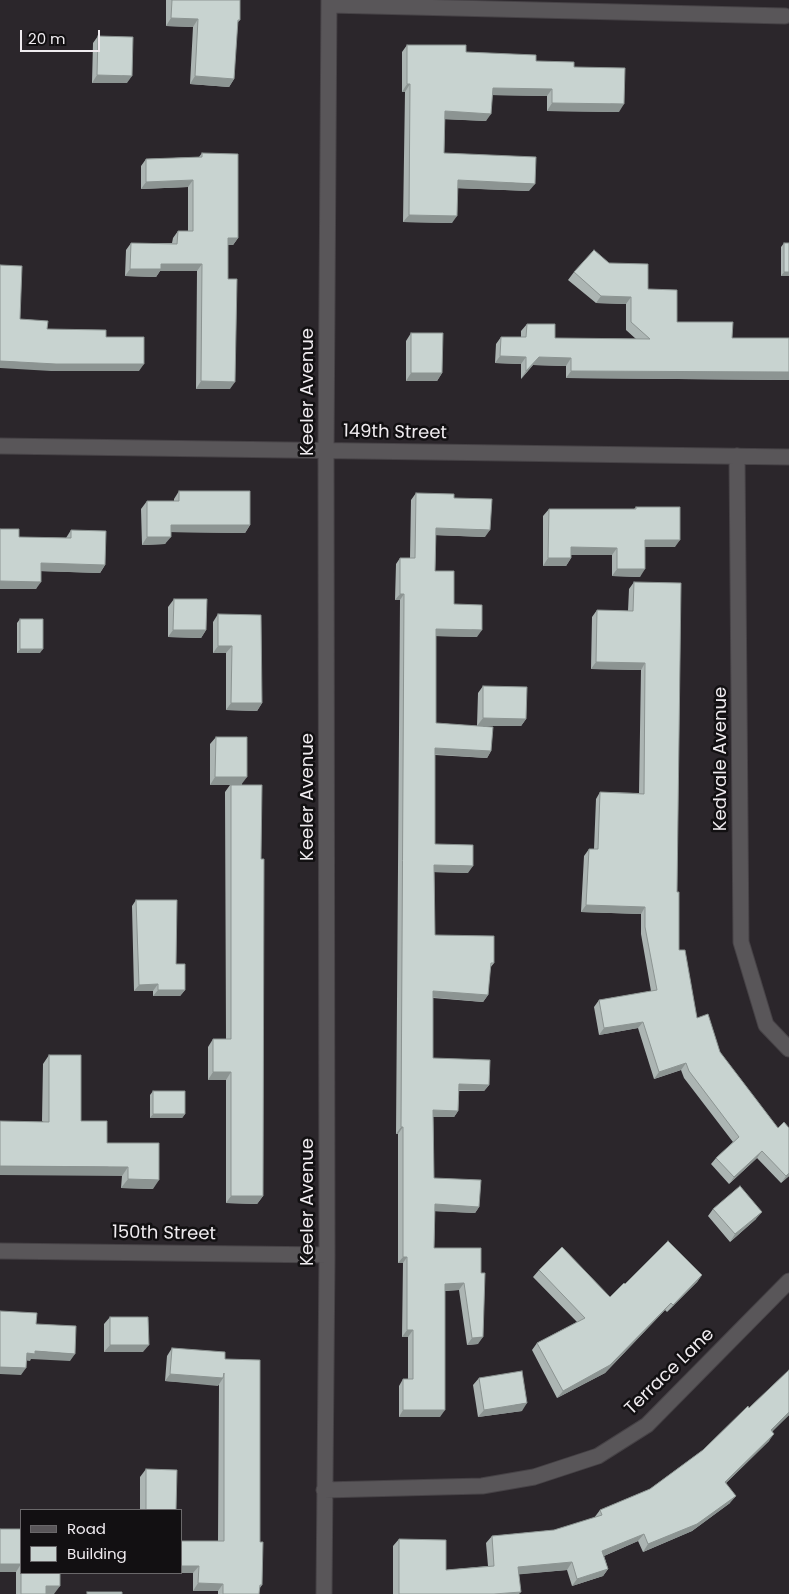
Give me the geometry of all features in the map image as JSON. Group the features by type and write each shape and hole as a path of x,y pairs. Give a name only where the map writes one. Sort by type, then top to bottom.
{"street":[{"path":"328,2 785,16"},
{"name":"Keeler Avenue","path":"324,1594 327,1255 326,451 328,2"},
{"name":"149th Street","path":"0,446 789,457"},
{"name":"Kedvale Avenue","path":"737,456 741,942 766,1025 789,1049"},
{"name":"150th Street","path":"0,1251 327,1255"},
{"name":"Terrace Lane","path":"324,1490 482,1486 534,1477 598,1456 647,1425 789,1281"}],"building":[{"path":"172,0 240,0 240,20 238,20 234,79 195,76 198,19 171,18"},
{"path":"98,36 133,37 132,76 97,75"},
{"path":"407,45 466,45 466,52 536,55 536,61 574,62 574,67 625,68 624,104 552,103 552,89 493,88 491,114 445,111 444,153 536,157 535,184 458,180 457,216 409,215 410,84 407,84"},
{"path":"202,153 238,154 238,238 228,238 228,279 237,279 235,382 201,381 202,264 161,264 161,269 130,269 131,243 177,244 178,231 193,231 193,180 146,182 146,159 202,157"},
{"path":"784,243 789,243 789,272 784,272"},
{"path":"594,250 609,263 648,264 648,289 677,290 677,322 733,322 732,338 789,338 789,372 571,371 571,358 539,357 526,371 526,357 500,356 501,337 526,337 527,324 555,324 555,338 650,339 631,322 631,297 601,296 574,272"},
{"path":"0,265 22,266 20,319 48,321 47,329 106,330 106,337 144,337 144,364 56,364 0,361"},
{"path":"411,333 443,333 442,373 411,373"},
{"path":"179,491 250,491 250,525 171,525 171,537 147,537 147,501 179,501"},
{"path":"416,493 454,494 454,498 492,499 490,530 436,528 435,571 454,571 454,604 482,605 482,630 436,629 436,723 493,727 491,751 435,748 435,844 473,845 473,866 434,865 435,935 494,936 494,963 491,963 488,995 433,991 433,1058 490,1060 489,1085 459,1084 458,1111 433,1110 434,1178 481,1180 479,1207 435,1204 434,1248 481,1248 481,1273 485,1273 483,1337 472,1338 464,1283 445,1284 445,1410 403,1410 403,1379 413,1379 413,1330 407,1330 407,1257 403,1257 403,1127 401,1127 404,594 400,594 400,558 415,558"},
{"path":"636,507 680,507 680,540 645,540 645,569 617,569 617,548 571,547 571,558 548,558 549,509 636,509"},
{"path":"0,529 19,529 19,537 71,538 71,530 106,531 105,565 41,563 41,582 0,581"},
{"path":"634,582 681,583 677,892 679,892 679,950 685,950 697,1018 708,1014 720,1052 778,1128 784,1122 789,1128 789,1173 786,1176 762,1151 734,1177 716,1158 739,1137 689,1071 686,1063 659,1072 643,1022 604,1028 599,1000 657,990 645,927 645,907 586,905 589,849 598,849 600,792 644,794 645,663 596,662 597,610 633,611"},
{"path":"174,599 207,599 206,630 173,630"},
{"path":"218,614 261,615 262,703 231,703 232,646 218,646"},
{"path":"20,619 43,619 43,649 20,649"},
{"path":"483,686 527,687 526,719 483,718"},
{"path":"216,737 247,737 247,777 215,777"},
{"path":"231,785 262,785 261,859 264,859 263,1196 231,1196 231,1072 213,1072 213,1039 231,1039"},
{"path":"136,900 177,900 176,964 185,964 185,990 158,990 158,984 139,985"},
{"path":"49,1055 81,1055 81,1121 107,1121 107,1143 159,1143 159,1180 128,1179 128,1167 0,1166 0,1121 49,1122"},
{"path":"153,1091 185,1091 185,1114 153,1114"},
{"path":"740,1186 762,1212 735,1234 713,1209"},
{"path":"668,1241 702,1275 673,1305 671,1303 610,1365 563,1391 537,1343 585,1318 539,1270 562,1247 610,1297"},
{"path":"0,1311 37,1313 36,1324 76,1326 75,1354 35,1351 35,1354 27,1353 26,1368 0,1367"},
{"path":"110,1317 148,1317 149,1345 110,1345"},
{"path":"172,1348 225,1352 225,1359 260,1360 260,1542 263,1542 262,1585 260,1585 259,1594 223,1594 223,1584 198,1583 199,1566 182,1566 182,1541 224,1541 224,1373 223,1378 170,1374"},
{"path":"789,1370 789,1412 771,1430 774,1434 725,1482 736,1496 697,1524 648,1544 644,1534 602,1551 608,1569 577,1579 572,1562 518,1567 521,1592 494,1594 399,1594 399,1539 446,1540 446,1570 494,1566 492,1536 554,1530 602,1515 600,1510 650,1489 703,1450 748,1406 749,1408"},
{"path":"522,1371 527,1403 484,1410 479,1378"},
{"path":"146,1469 177,1470 176,1509 146,1509"},
{"path":"0,1529 20,1529 20,1564 0,1564"},
{"path":"21,1574 60,1574 60,1586 46,1586 46,1594 21,1594"},
{"path":"87,1592 122,1592 122,1594 87,1594"}]}
